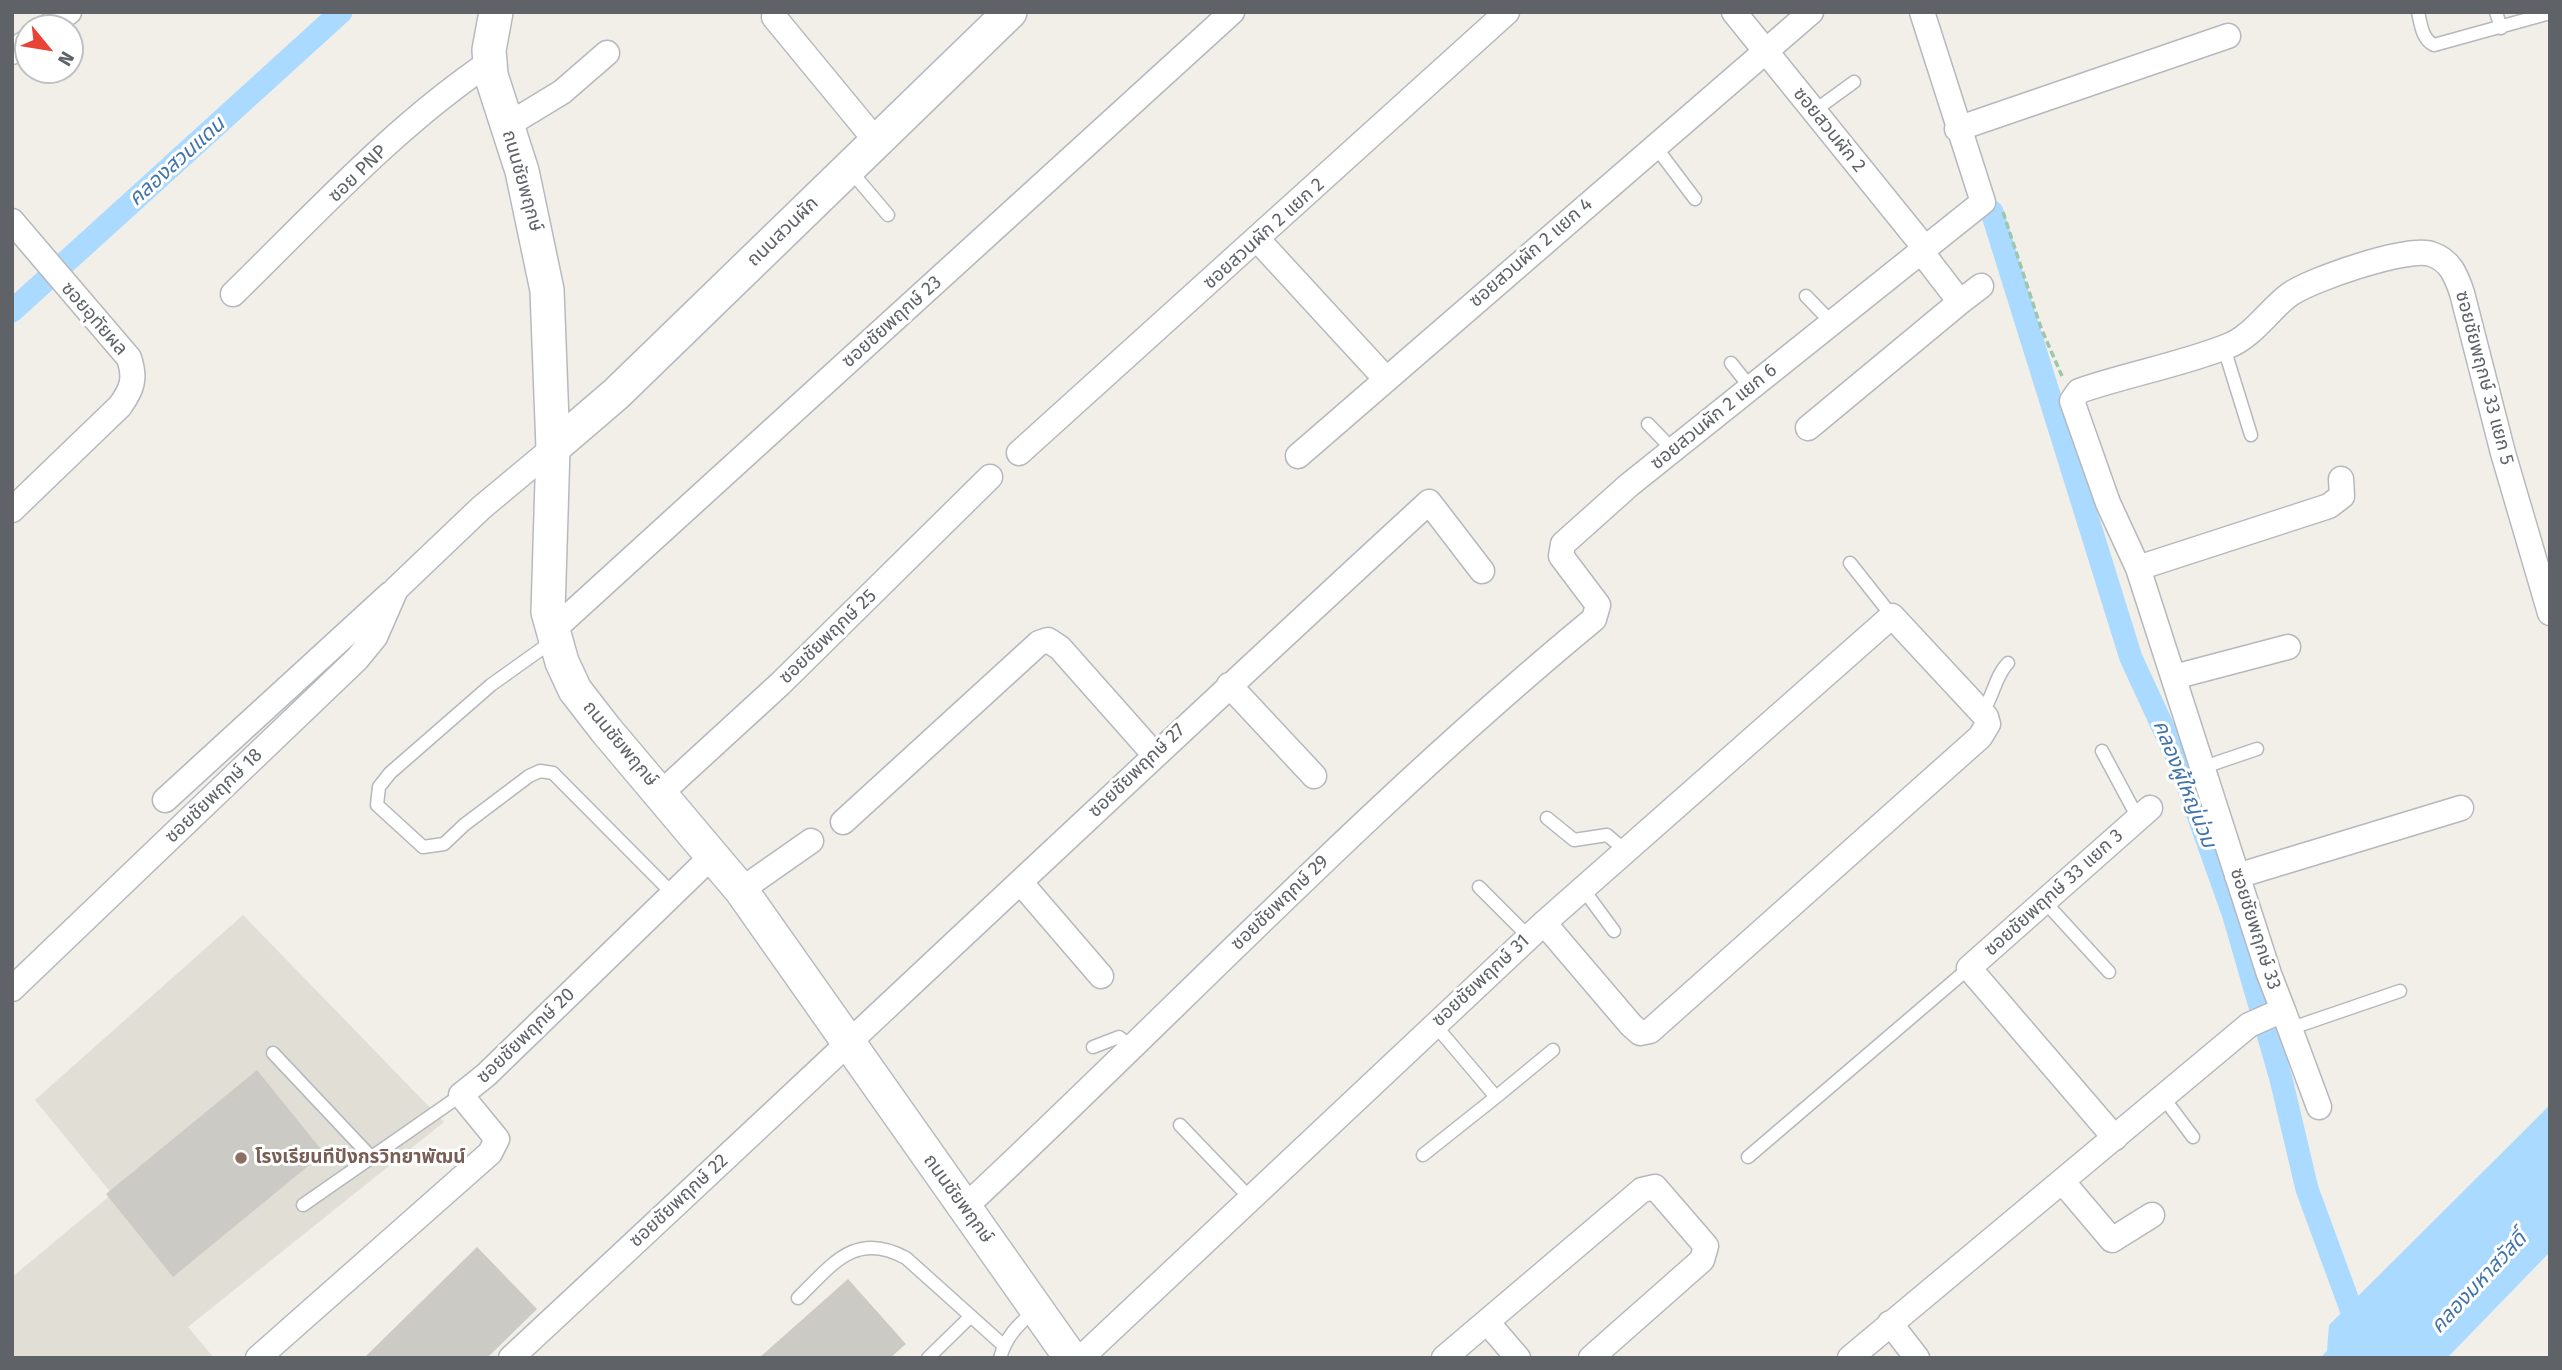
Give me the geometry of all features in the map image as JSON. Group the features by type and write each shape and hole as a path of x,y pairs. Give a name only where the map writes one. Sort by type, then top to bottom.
{"street":[{"name":"ถนนสวนผัก","path":"554,448 616,394 1010,12"},
{"name":"ซอยชัยพฤกษ์ 23","path":"553,636 1232,12"},
{"name":"ซอยสวนผัก 2 แยก 2","path":"1019,453 1258,240 1507,12"},
{"name":"ซอยสวนผัก 2","path":"1734,12 1922,249 1959,302"},
{"name":"ซอยสวนผัก 2 แยก 4","path":"1298,456 1811,12"},
{"path":"1922,12 1957,129 1979,190"},
{"name":"ถนนชัยพฤกษ์","path":"499,16 490,62 534,223 547,290 554,448 549,516 548,612 553,636 575,690 741,890 1070,1358"},
{"path":"774,17 877,142"},
{"path":"1957,129 2228,36"},
{"path":"506,126 562,92 607,53"},
{"name":"ซอย PNP","path":"233,294 386,147 456,85 490,62"},
{"name":"ซอยสวนผัก 2 แยก 6","path":"1598,605 1561,556 1561,549 1629,485 1983,202 1979,190"},
{"name":"ซอยอุทัยผล","path":"12,220 71,293 129,358 134,373 132,388 120,406 12,510"},
{"path":"1258,240 1385,378"},
{"name":"ซอยชัยพฤกษ์ 33 แยก 5","path":"2072,401 2080,391 2224,348 2246,335 2290,294 2312,282 2414,252 2429,253 2444,260 2455,272 2503,453 2550,613"},
{"path":"1808,428 1981,286"},
{"name":"ซอยชัยพฤกษ์ 33","path":"1850,1358 2163,1097 2279,1017 2204,766 2138,568 2108,503 2072,401"},
{"name":"ซอยชัยพฤกษ์ 18","path":"165,800 481,508 554,448"},
{"name":"ซอยชัยพฤกษ์ 25","path":"661,793 780,684 990,477"},
{"path":"2138,568 2329,506 2342,496 2341,479"},
{"name":"ซอยชัยพฤกษ์ 27","path":"847,1044 1021,883 1154,754 1429,502 1482,570"},
{"name":"ซอยชัยพฤกษ์ 18","path":"12,989 357,659 374,637 396,589"},
{"name":"ซอยชัยพฤกษ์ 29","path":"964,1208 1134,1048 1317,866 1594,619 1598,605"},
{"path":"1536,930 1640,1033 1650,1031 1980,737 1988,724 1983,711 1892,616"},
{"name":"ซอยชัยพฤกษ์ 31","path":"1081,1358 1249,1197 1536,930 1892,616"},
{"path":"844,822 1039,643 1048,640 1059,648 1154,754"},
{"path":"2174,677 2288,647"},
{"path":"1230,685 1314,776"},
{"path":"2237,876 2460,808"},
{"name":"ซอยชัยพฤกษ์ 33 แยก 3","path":"2115,1138 1969,968 2144,813"},
{"path":"741,890 811,841"},
{"name":"ซอยชัยพฤกษ์ 20","path":"258,1358 490,1153 496,1139 461,1095 712,856"},
{"path":"1021,883 1101,976"},
{"path":"2279,1017 2319,1107"},
{"name":"ซอยชัยพฤกษ์ 22","path":"511,1358 847,1044"},
{"path":"2063,1181 2112,1240 2152,1214"},
{"path":"1444,1358 1642,1190 1656,1187 1706,1246 1706,1253 1702,1261 1591,1358"},
{"path":"1487,1321 1518,1358"},
{"path":"1890,1323 1917,1358"}],"lane":[{"path":"2418,12 2422,31 2428,42 2434,45 2550,13"},
{"path":"2496,12 2501,28"},
{"path":"1814,111 1854,82"},
{"path":"1656,146 1695,199"},
{"path":"849,168 888,215"},
{"path":"1806,296 1832,322"},
{"path":"2224,348 2252,435"},
{"path":"1731,363 1751,387"},
{"path":"1648,425 1673,450"},
{"path":"1850,563 1892,616"},
{"path":"553,636 491,685 390,773 379,787 377,805 423,847 432,848 444,844 464,825 529,776 540,771 553,773 673,894"},
{"path":"1983,711 1995,692 1999,674 2008,663"},
{"path":"2204,766 2257,749"},
{"path":"2102,751 2144,813"},
{"path":"1546,817 1574,840 1607,835 1626,851"},
{"path":"1479,887 1536,930"},
{"path":"1583,889 1614,931"},
{"path":"2045,901 2109,972"},
{"path":"1748,1157 1969,968"},
{"path":"2279,1017 2400,991"},
{"path":"1435,1025 1496,1097"},
{"path":"1093,1047 1119,1037 1134,1048"},
{"path":"1423,1155 1553,1050"},
{"path":"273,1053 370,1157"},
{"path":"303,1205 461,1095"},
{"path":"2163,1097 2193,1137"},
{"path":"1180,1125 1249,1197"},
{"path":"798,1298 838,1259 849,1251 865,1247 894,1251 906,1258 971,1316 1002,1351 1013,1330 1037,1309"},
{"path":"928,1358 971,1316"}],"path":[{"path":"1979,190 2000,203 2041,328 2072,401"}],"shaded area":[{"name":"โรงเรียนทีปังกรวิทยาพัฒน์","path":"243,915 444,1122 188,1327 214,1358 12,1358 12,1277 112,1194 35,1100"}],"water":[{"name":"คลองมหาสวัสดิ์","path":"2550,1105 2550,1252 2447,1358 2320,1358 2327,1351 2329,1325"}],"building":[{"path":"257,1070 324,1153 173,1277 106,1194"},
{"path":"477,1247 537,1309 487,1358 364,1358"},
{"path":"848,1279 906,1344 890,1358 759,1358"}],"waterway":[{"name":"คลองสวนแดน","path":"12,311 341,12"},
{"name":"คลองผู้ใหญ่น่วม","path":"1992,212 2131,658 2180,764 2234,916 2281,1079 2307,1189 2369,1358"}],"place":[{"name":"โรงเรียนทีปังกรวิทยาพัฒน์","path":"241,1158"}]}
